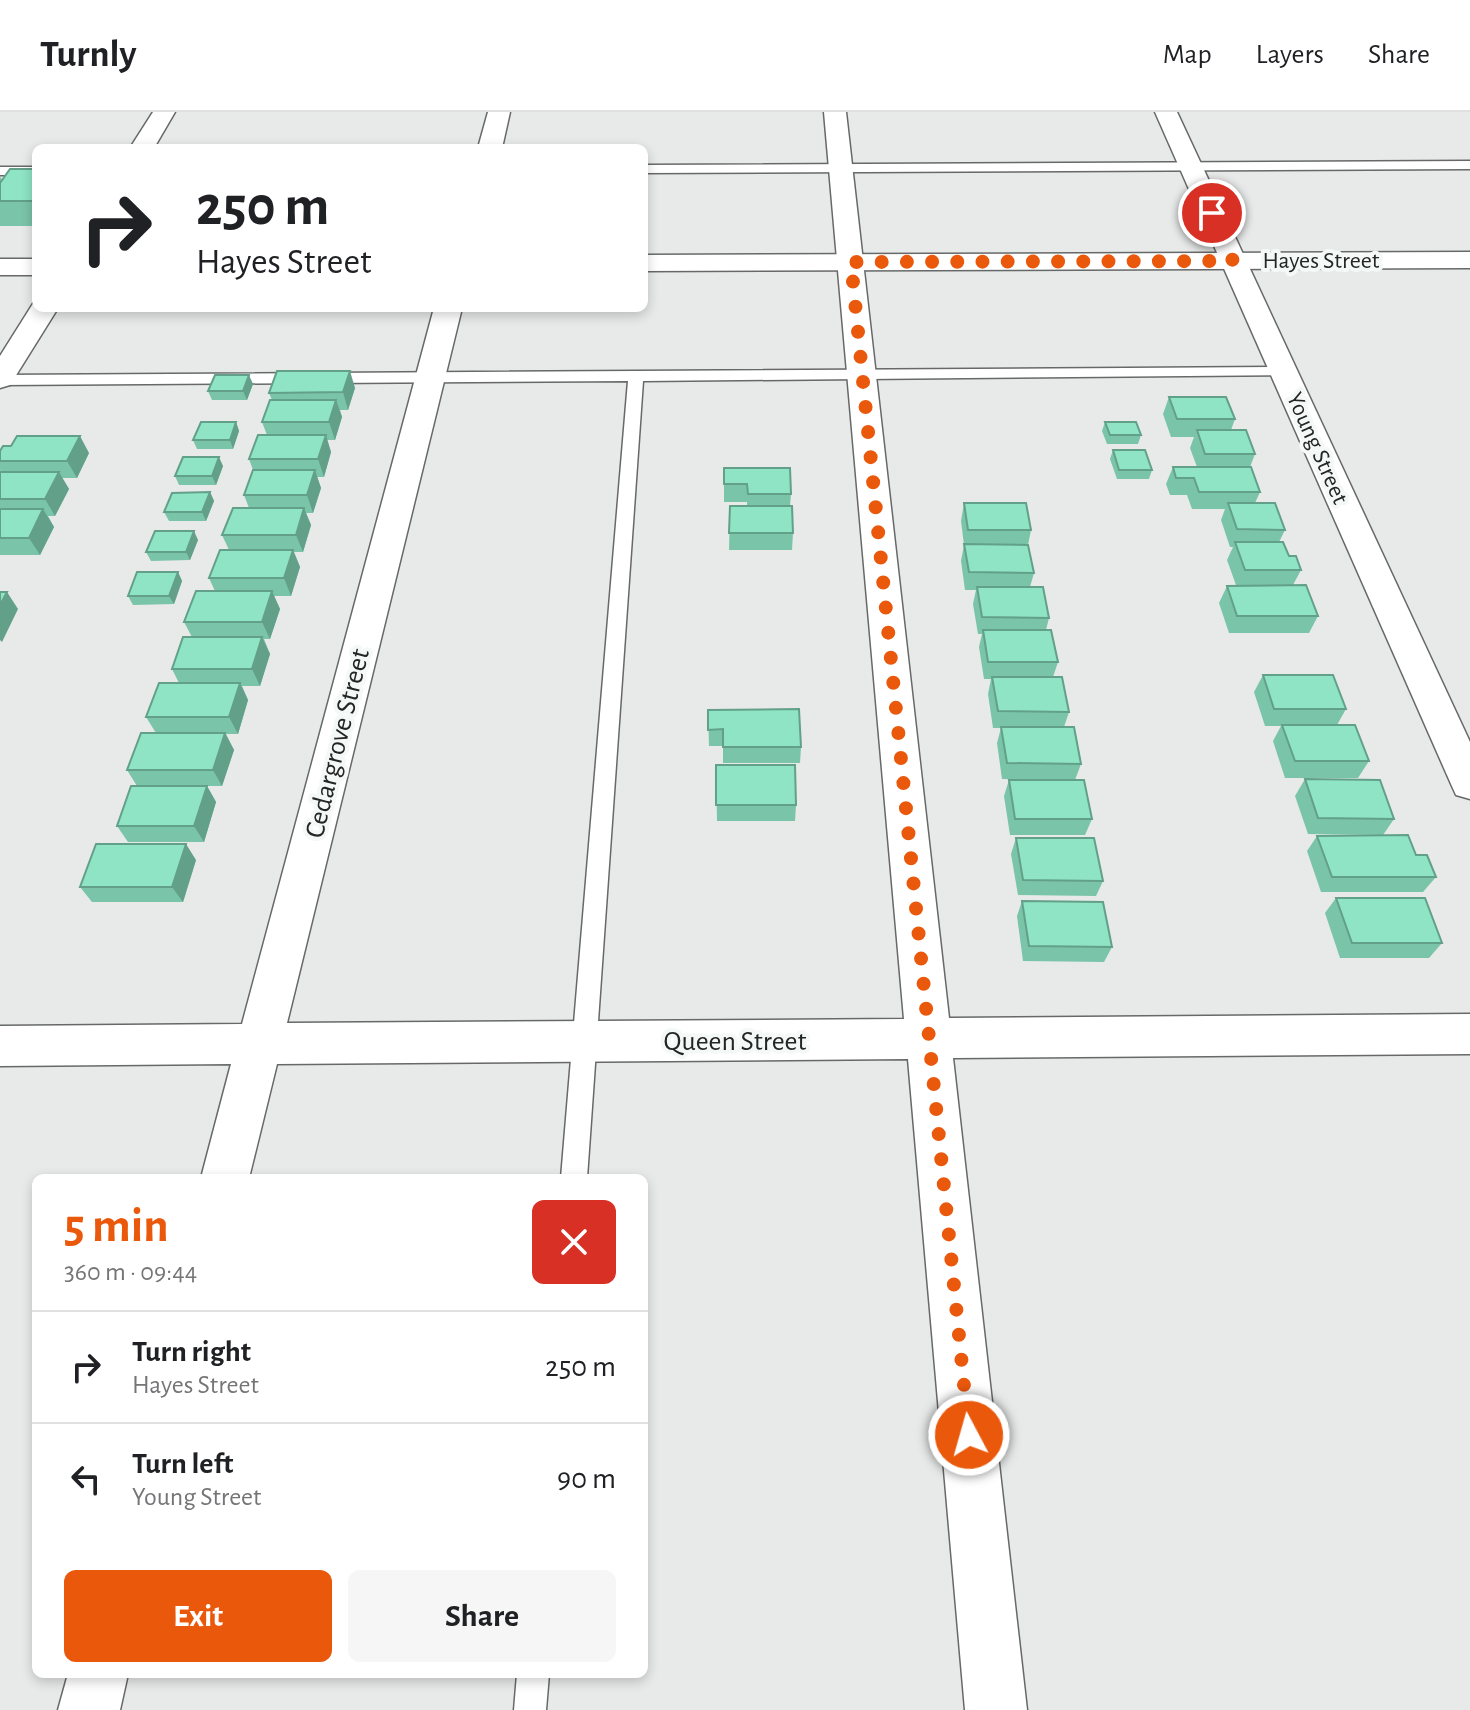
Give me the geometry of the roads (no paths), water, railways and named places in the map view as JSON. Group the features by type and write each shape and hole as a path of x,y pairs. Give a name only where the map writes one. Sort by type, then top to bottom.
{"street":[{"path":"144,144 164,112"},
{"path":"491,144 499,112"},
{"path":"835,112 996,1710"},
{"name":"Young Street","path":"1166,112 1470,784"},
{"name":"Hayes Street","path":"648,263 1470,260"},
{"path":"0,267 32,267"},
{"path":"0,379 42,312"},
{"name":"Cedargrove Street","path":"226,1174 447,312"},
{"name":"Queen Street","path":"0,1046 1470,1034"},
{"path":"89,1710 97,1678"}],"lane":[{"path":"648,169 1470,165"},
{"path":"0,171 32,171"},
{"path":"0,379 1283,372"},
{"path":"574,1174 636,377"},
{"path":"530,1710 533,1678"}]}
